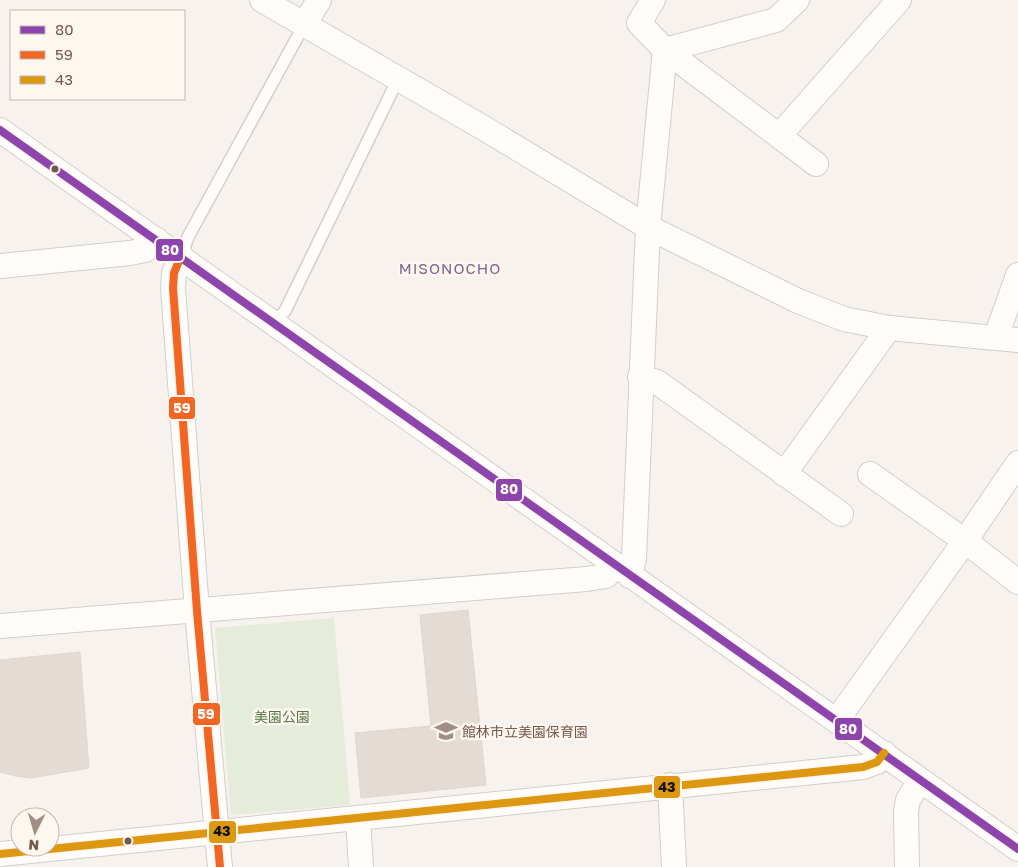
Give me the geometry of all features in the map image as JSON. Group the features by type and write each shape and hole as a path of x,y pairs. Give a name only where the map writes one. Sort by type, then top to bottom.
{"street":[{"path":"262,0 648,227 798,301 844,319 889,328 1007,339 1018,275"},
{"path":"304,25 319,0"},
{"path":"653,0 639,22 665,50 816,164"},
{"path":"665,50 776,20 797,0"},
{"path":"779,136 899,0"},
{"path":"0,626 587,579 622,571 634,558 640,377 648,227 665,50"},
{"path":"0,130 181,256 273,324 1018,849"},
{"path":"0,266 130,253 145,250 157,240"},
{"path":"181,256 174,273 173,288 197,610 220,867"},
{"path":"784,474 889,328"},
{"path":"640,377 657,382 841,514"},
{"path":"837,720 965,541 1018,463"},
{"path":"870,474 965,541 1018,582"},
{"path":"0,854 863,767 877,762 884,753"},
{"path":"907,867 906,812 908,800 920,781"},
{"path":"670,785 674,867"},
{"path":"358,818 361,867"}],"lane":[{"path":"181,256 188,237 304,25"},
{"path":"273,324 285,311 398,79"}],"green space":[{"name":"美園公園","path":"334,618 350,805 231,815 215,628"}],"building":[{"path":"468,610 486,785 361,798 355,733 431,726 420,615"},
{"path":"80,652 89,768 31,778 0,772 0,660"}],"transit line":[{"name":"80","path":"0,130 1018,849"},
{"name":"59","path":"181,256 174,273 173,288 197,611 220,867"},
{"name":"43","path":"0,854 863,767 877,762 884,753"}],"place":[{"name":"館林市立美園保育園","path":"446,731"}],"district":[{"name":"MISONOCHO","path":"450,268"}]}
